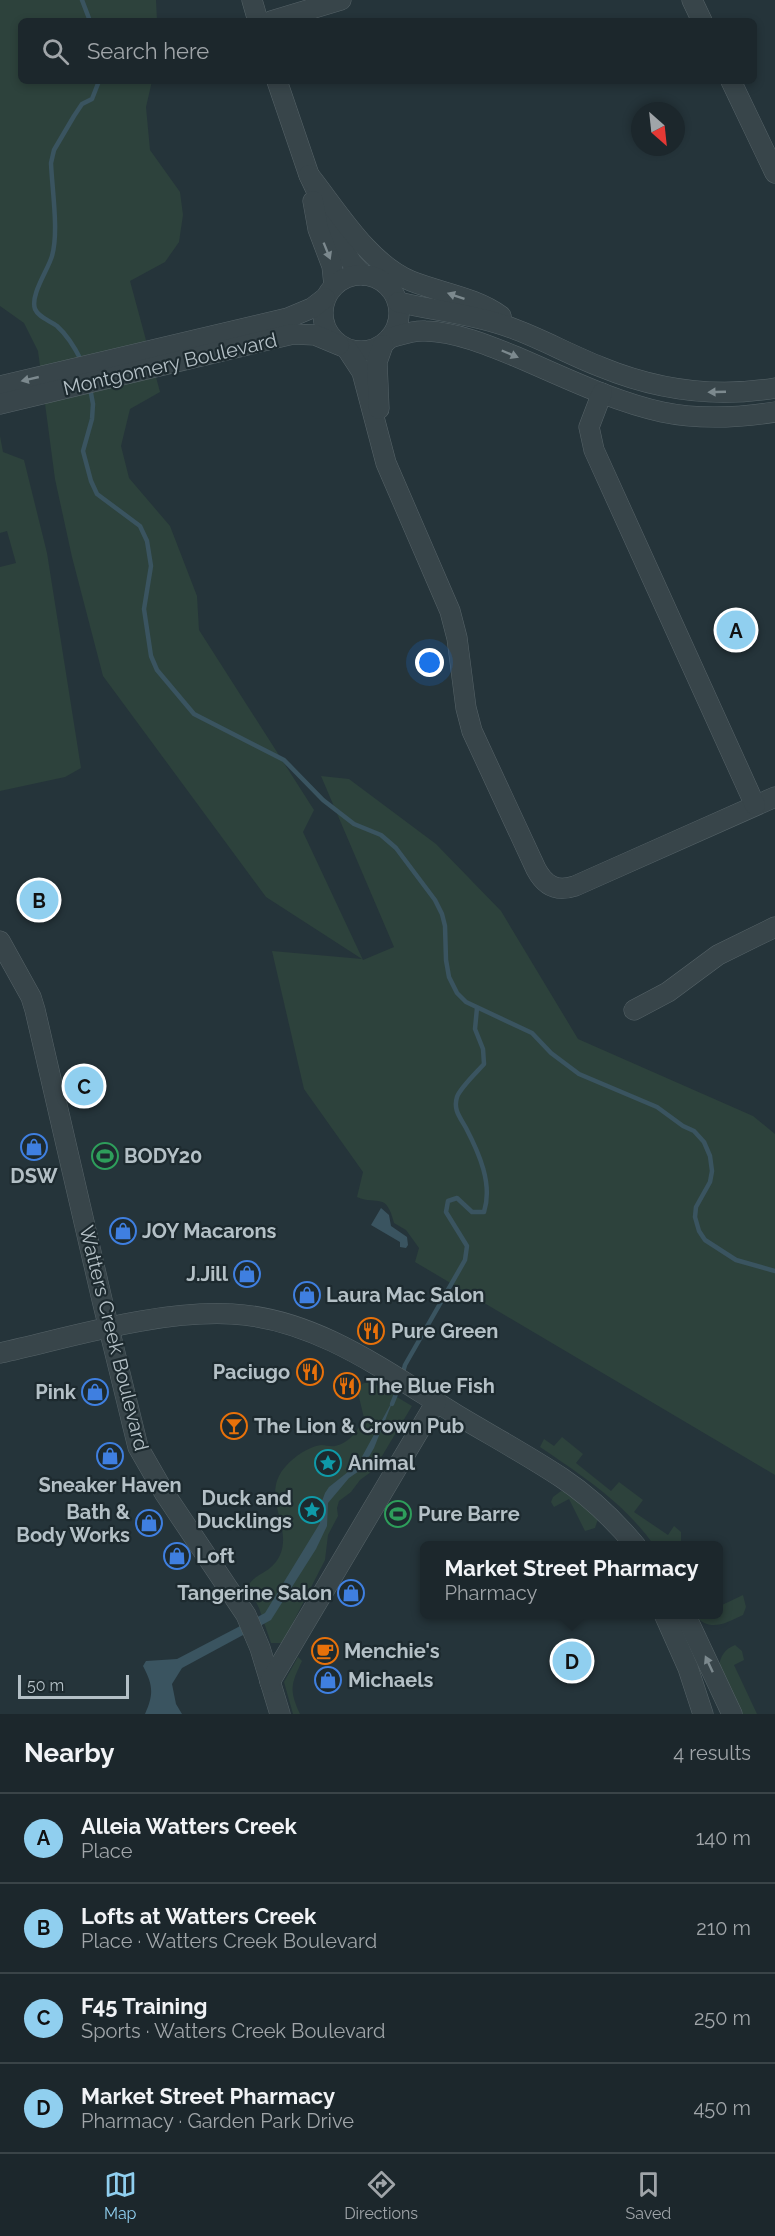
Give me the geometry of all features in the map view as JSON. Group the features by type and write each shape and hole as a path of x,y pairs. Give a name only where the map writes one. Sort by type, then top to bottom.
{"street":[{"path":"252,0 257,18"},
{"path":"281,18 341,0"},
{"path":"692,0 701,18"},
{"path":"278,84 309,175 344,250 363,275"},
{"path":"732,84 775,173"},
{"path":"309,175 318,230 330,260 330,292 323,319 331,338 343,347 362,372 381,451 450,611 457,638 465,708 472,731 536,869 545,882 550,886 563,889 575,886 775,796"},
{"path":"309,175 368,249 388,266 410,280 490,307 525,334"},
{"path":"330,292 352,276 363,275 385,283 398,302 398,325 386,342 377,362 381,451"},
{"name":"Montgomery Boulevard","path":"0,404 288,318 312,308 330,292"},
{"path":"398,302 459,312 509,327 601,367 633,379 668,388 704,392 775,388"},
{"path":"343,347 366,351 415,331 427,331 475,341 602,393 661,412 698,417 738,418 775,412"},
{"name":"Montgomery Boulevard","path":"0,386 293,334 315,335 343,347"},
{"path":"602,393 589,427 594,450 755,805"},
{"path":"634,1010 668,992 718,954 775,927"},
{"name":"Watters Creek Boulevard","path":"0,941 32,997 109,1329 141,1454 246,1615 258,1644 280,1714"},
{"path":"0,1353 109,1329 197,1313 251,1316 299,1328 332,1342 386,1371 564,1479 614,1521 631,1541"},
{"path":"270,1682 436,1402"},
{"path":"666,1619 688,1668 703,1714"},
{"path":"687,1619 732,1714"}],"green space":[{"path":"0,0 156,0 157,18 18,18 18,84 151,84 146,107 150,150 180,192 183,215 179,242 165,262 130,281 160,392 130,409 121,446 129,478 170,526 197,596 199,630 314,810 303,832 363,960 394,947 321,776 349,779 436,844 501,911 578,1039 753,1116 775,1134 775,1475 415,1262 419,1248 406,1230 394,1223 388,1207 380,1201 357,1197 363,1172 304,1089 272,951 362,959 266,897 103,676 72,557 55,479 38,351 24,323 0,306"},
{"path":"0,436 3,452 24,460 47,553 81,768 65,777 0,791 0,567 16,563 7,531 0,533"},
{"path":"370,1381 412,1406 379,1461 379,1466 360,1480 351,1492 339,1501 338,1516 328,1535 325,1560 285,1638 281,1643 271,1643 259,1608 248,1586 251,1581 272,1566 280,1555 283,1533 276,1499 279,1477 286,1466 298,1455 316,1446 340,1444 353,1435 364,1418 358,1393 362,1384"},
{"path":"562,1437 583,1454 576,1463 611,1491 619,1482 643,1500 634,1512 668,1535 674,1526 681,1532 681,1541 651,1541 615,1502 540,1447 544,1439 554,1446"},
{"path":"561,1491 570,1493 598,1519 595,1528 585,1531 569,1499 554,1507 551,1502 553,1497"},
{"path":"743,1595 746,1607 743,1615 718,1625 706,1624 699,1619 723,1619 723,1605"},
{"path":"735,1645 742,1651 744,1660 734,1665 757,1714 741,1714 719,1667 724,1653"},
{"path":"298,1657 302,1661 294,1682 293,1693 300,1714 293,1714 284,1682"}],"water":[{"path":"381,1208 389,1215 391,1226 407,1237 406,1248 400,1247 400,1242 371,1225"},
{"path":"394,1398 374,1448 362,1469 349,1478 328,1503 327,1526 316,1549 271,1620 182,1668 172,1684 176,1704 182,1714 145,1714 151,1690 143,1666 146,1661 177,1659 265,1613 320,1523 318,1512 325,1493 329,1487 358,1464"}],"waterway":[{"path":"82,0 89,18"},
{"path":"81,360 64,333 39,315 34,303 54,246 55,223 51,163 54,150 82,104 92,99 98,84"},
{"path":"90,388 93,404 92,419 83,451 97,494 140,526 147,541 151,566 144,609 151,656 157,670 194,714 284,760 323,800 354,824 381,835 396,848 435,900 442,914 449,977 457,993 466,1002 532,1033 551,1053 579,1074 657,1107 694,1131 704,1142 710,1156 712,1171 710,1182 696,1207 695,1217 699,1231 705,1240 736,1260 775,1271"},
{"path":"402,1376 405,1365 465,1260 467,1246 446,1212 448,1201 457,1198 472,1212 484,1212 486,1180 476,1148 456,1106 457,1097 462,1089 484,1064 483,1049 475,1029 477,1008"},
{"path":"392,1404 400,1384"}],"place":[{"name":"Alleia Watters Creek","path":"736,630"},
{"name":"Lofts at Watters Creek","path":"39,900"},
{"name":"F45 Training","path":"84,1086"},
{"name":"DSW","path":"34,1147"},
{"name":"BODY20","path":"105,1156"},
{"name":"JOY Macarons","path":"123,1231"},
{"name":"J.Jill","path":"247,1274"},
{"name":"Laura Mac Salon","path":"307,1295"},
{"name":"Pure Green","path":"371,1331"},
{"name":"Paciugo","path":"310,1372"},
{"name":"The Blue Fish","path":"347,1386"},
{"name":"Pink","path":"95,1392"},
{"name":"The Lion & Crown Pub","path":"234,1426"},
{"name":"Sneaker Haven","path":"110,1456"},
{"name":"Animal","path":"328,1463"},
{"name":"Duck and Ducklings","path":"312,1510"},
{"name":"Pure Barre","path":"398,1514"},
{"name":"Bath & Body Works","path":"149,1523"},
{"name":"Loft","path":"177,1556"},
{"name":"Tangerine Salon","path":"351,1593"},
{"name":"Menchie's","path":"325,1651"},
{"name":"Market Street Pharmacy","path":"572,1661"},
{"name":"Michaels","path":"328,1680"}]}
